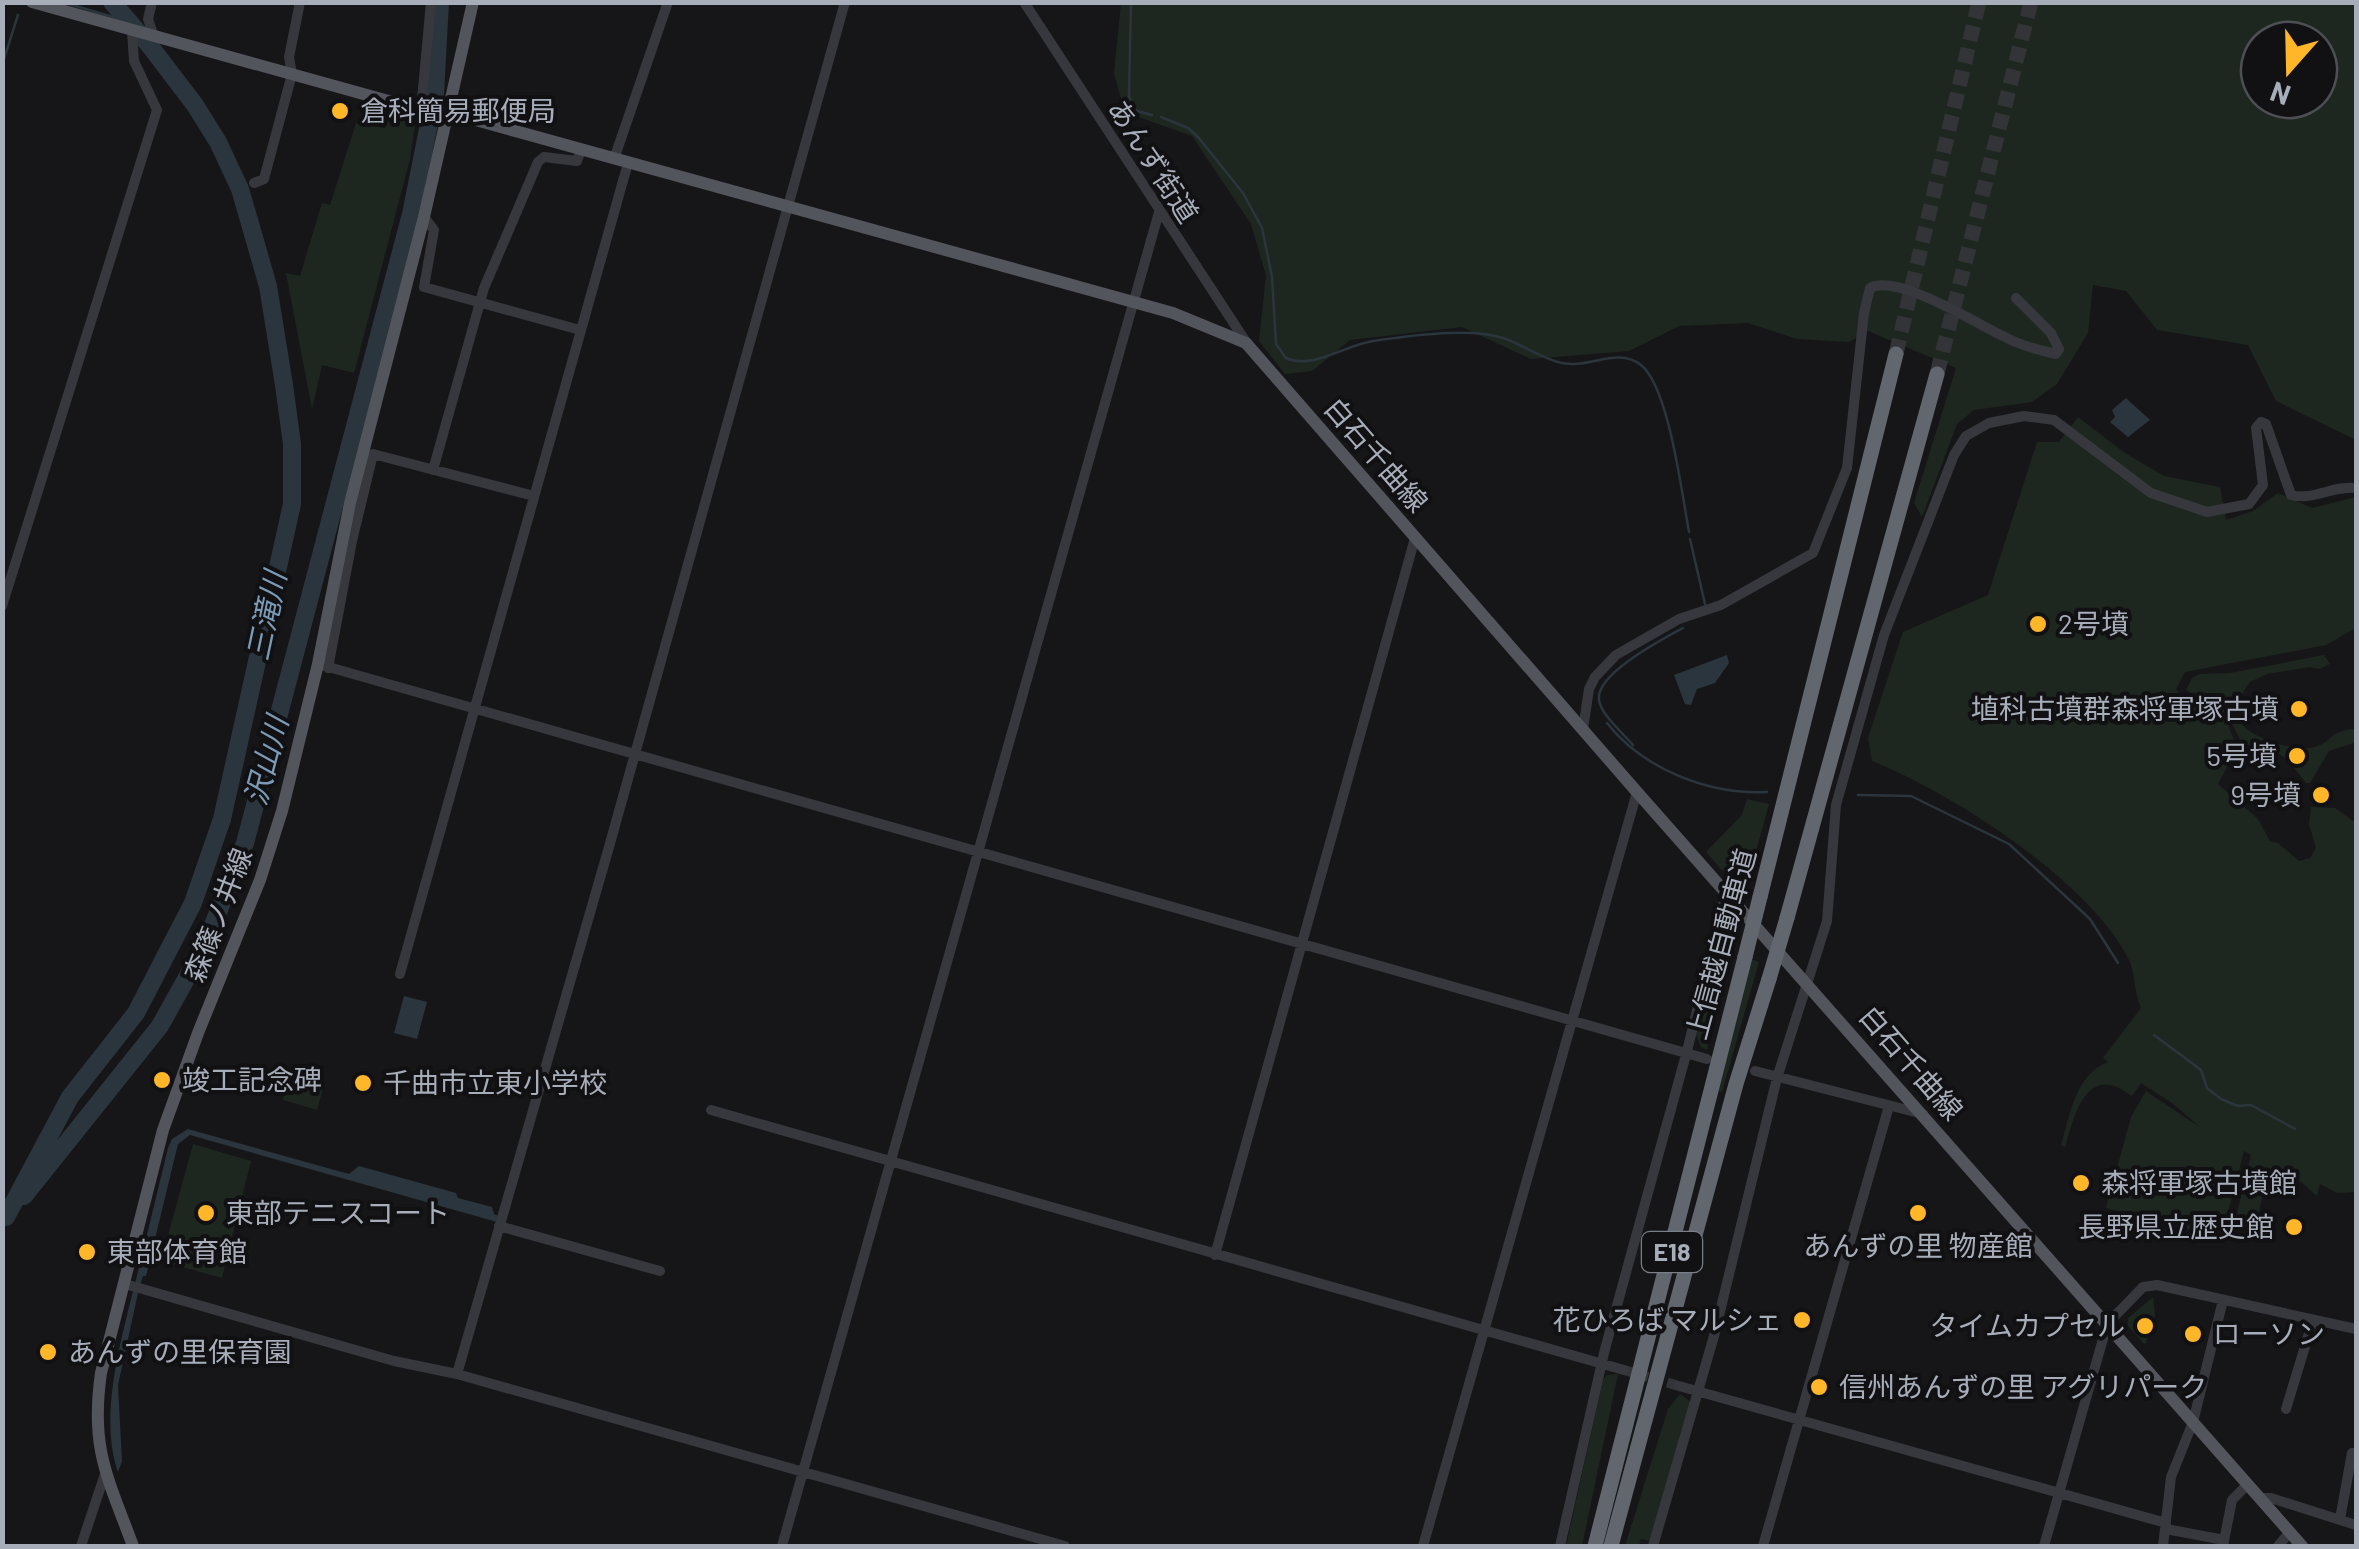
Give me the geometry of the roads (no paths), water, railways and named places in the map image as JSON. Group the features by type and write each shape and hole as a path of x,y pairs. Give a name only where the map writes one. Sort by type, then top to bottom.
{"highway":[{"name":"上信越自動車道","path":"1595,1546 1896,354"},
{"name":"上信越自動車道","path":"1611,1546 1736,1084 1769,979 1937,374"}],"main road":[{"name":"白石千曲線","path":"32,2 1173,313 1246,343 1636,792 2302,1546"},
{"name":"森篠ノ井線","path":"132,1546 104,1474 98,1395 163,1130 272,846 323,666 350,503 424,217 444,115 473,2"}],"street":[{"path":"152,2 148,19 154,37"},
{"path":"254,183 264,179 292,74 289,57 300,2"},
{"path":"422,110 431,2"},
{"path":"400,974 580,330 621,161 668,2"},
{"path":"456,1374 845,2"},
{"name":"あんず街道","path":"1024,2 1246,343"},
{"path":"2,606 157,110 134,60 134,32"},
{"path":"433,470 484,288 538,162 544,157 577,161 582,150"},
{"path":"782,1546 1160,212"},
{"path":"424,217 434,230 424,287 580,330"},
{"path":"1583,729 1589,689 1595,676 1616,655 1679,619 1721,605 1813,552 1847,468 1870,288 1882,283 1915,293 2004,337 2056,354 2059,349 2051,333 2016,298"},
{"path":"1653,1546 1699,1391 1777,1078 1827,921 1836,805 1884,634 1954,455 1966,436 1988,422 2024,416 2054,420 2152,494 2217,512 2249,504 2263,485 2256,428 2260,422 2266,424 2291,496 2300,498 2356,488"},
{"path":"534,496 373,454 323,666 1708,1058"},
{"path":"1215,1255 1415,538"},
{"path":"1423,1546 1636,792"},
{"path":"1560,1546 1605,1349 1726,893"},
{"path":"1755,1071 1922,1114"},
{"path":"1763,1546 1889,1106"},
{"path":"711,1110 1624,1370"},
{"path":"499,1226 660,1271"},
{"path":"124,1284 1065,1546"},
{"path":"2044,1546 2108,1323 2143,1286 2356,1329"},
{"path":"2163,1546 2171,1477 2193,1422 2224,1300"},
{"path":"2286,1409 2313,1320"},
{"path":"1679,1386 2059,1492 2224,1543 2232,1500 2248,1484"},
{"path":"2340,1520 2352,1453"},
{"path":"81,1546 104,1474"},
{"path":"2260,1498 2356,1525"},
{"path":"2278,1546 2290,1532"}],"waterway":[{"path":"62,2 130,22"},
{"name":"三滝川","path":"6,1217 70,1097 136,1013 193,903 222,819 292,504 292,444 268,286 240,189 195,105 112,2"},
{"name":"沢山川","path":"24,1196 160,1026 206,943 245,843 411,214 435,94 440,2"},
{"path":"1131,2 1129,97 1137,111 1152,115"},
{"path":"2,65 18,15"},
{"path":"1161,117 1188,128 1198,137 1243,193 1262,228 1272,277 1276,344 1286,358 1307,361 1362,343 1456,333 1503,338 1565,363 1633,360 1651,377 1667,418 1689,532"},
{"path":"1690,539 1705,604"},
{"path":"1633,745 1604,712 1599,700 1601,690 1632,658 1683,628"},
{"path":"1607,723 1639,754 1679,776 1723,789 1767,792"},
{"path":"1858,795 1911,796 2009,844 2090,919 2118,963"},
{"path":"2154,1035 2201,1070 2207,1088 2221,1099 2238,1106 2251,1105 2295,1129"}],"tunnel":[{"path":"1896,354 1979,2"},
{"path":"1937,374 2031,2"},
{"path":"1624,1370 1679,1386"}],"place":[{"name":"倉科簡易郵便局","path":"340,111"},
{"name":"2号墳","path":"2038,624"},
{"name":"埴科古墳群森将軍塚古墳","path":"2299,709"},
{"name":"5号墳","path":"2297,756"},
{"name":"9号墳","path":"2321,795"},
{"name":"竣工記念碑","path":"162,1080"},
{"name":"千曲市立東小学校","path":"363,1083"},
{"name":"森将軍塚古墳館","path":"2081,1183"},
{"name":"東部テニスコート","path":"206,1213"},
{"name":"あんずの里 物産館","path":"1918,1213"},
{"name":"長野県立歴史館","path":"2294,1227"},
{"name":"東部体育館","path":"87,1252"},
{"name":"花ひろば マルシェ","path":"1802,1320"},
{"name":"タイムカプセル","path":"2145,1326"},
{"name":"ローソン","path":"2193,1334"},
{"name":"あんずの里保育園","path":"48,1352"},
{"name":"信州あんずの里 アグリパーク","path":"1819,1387"}]}
